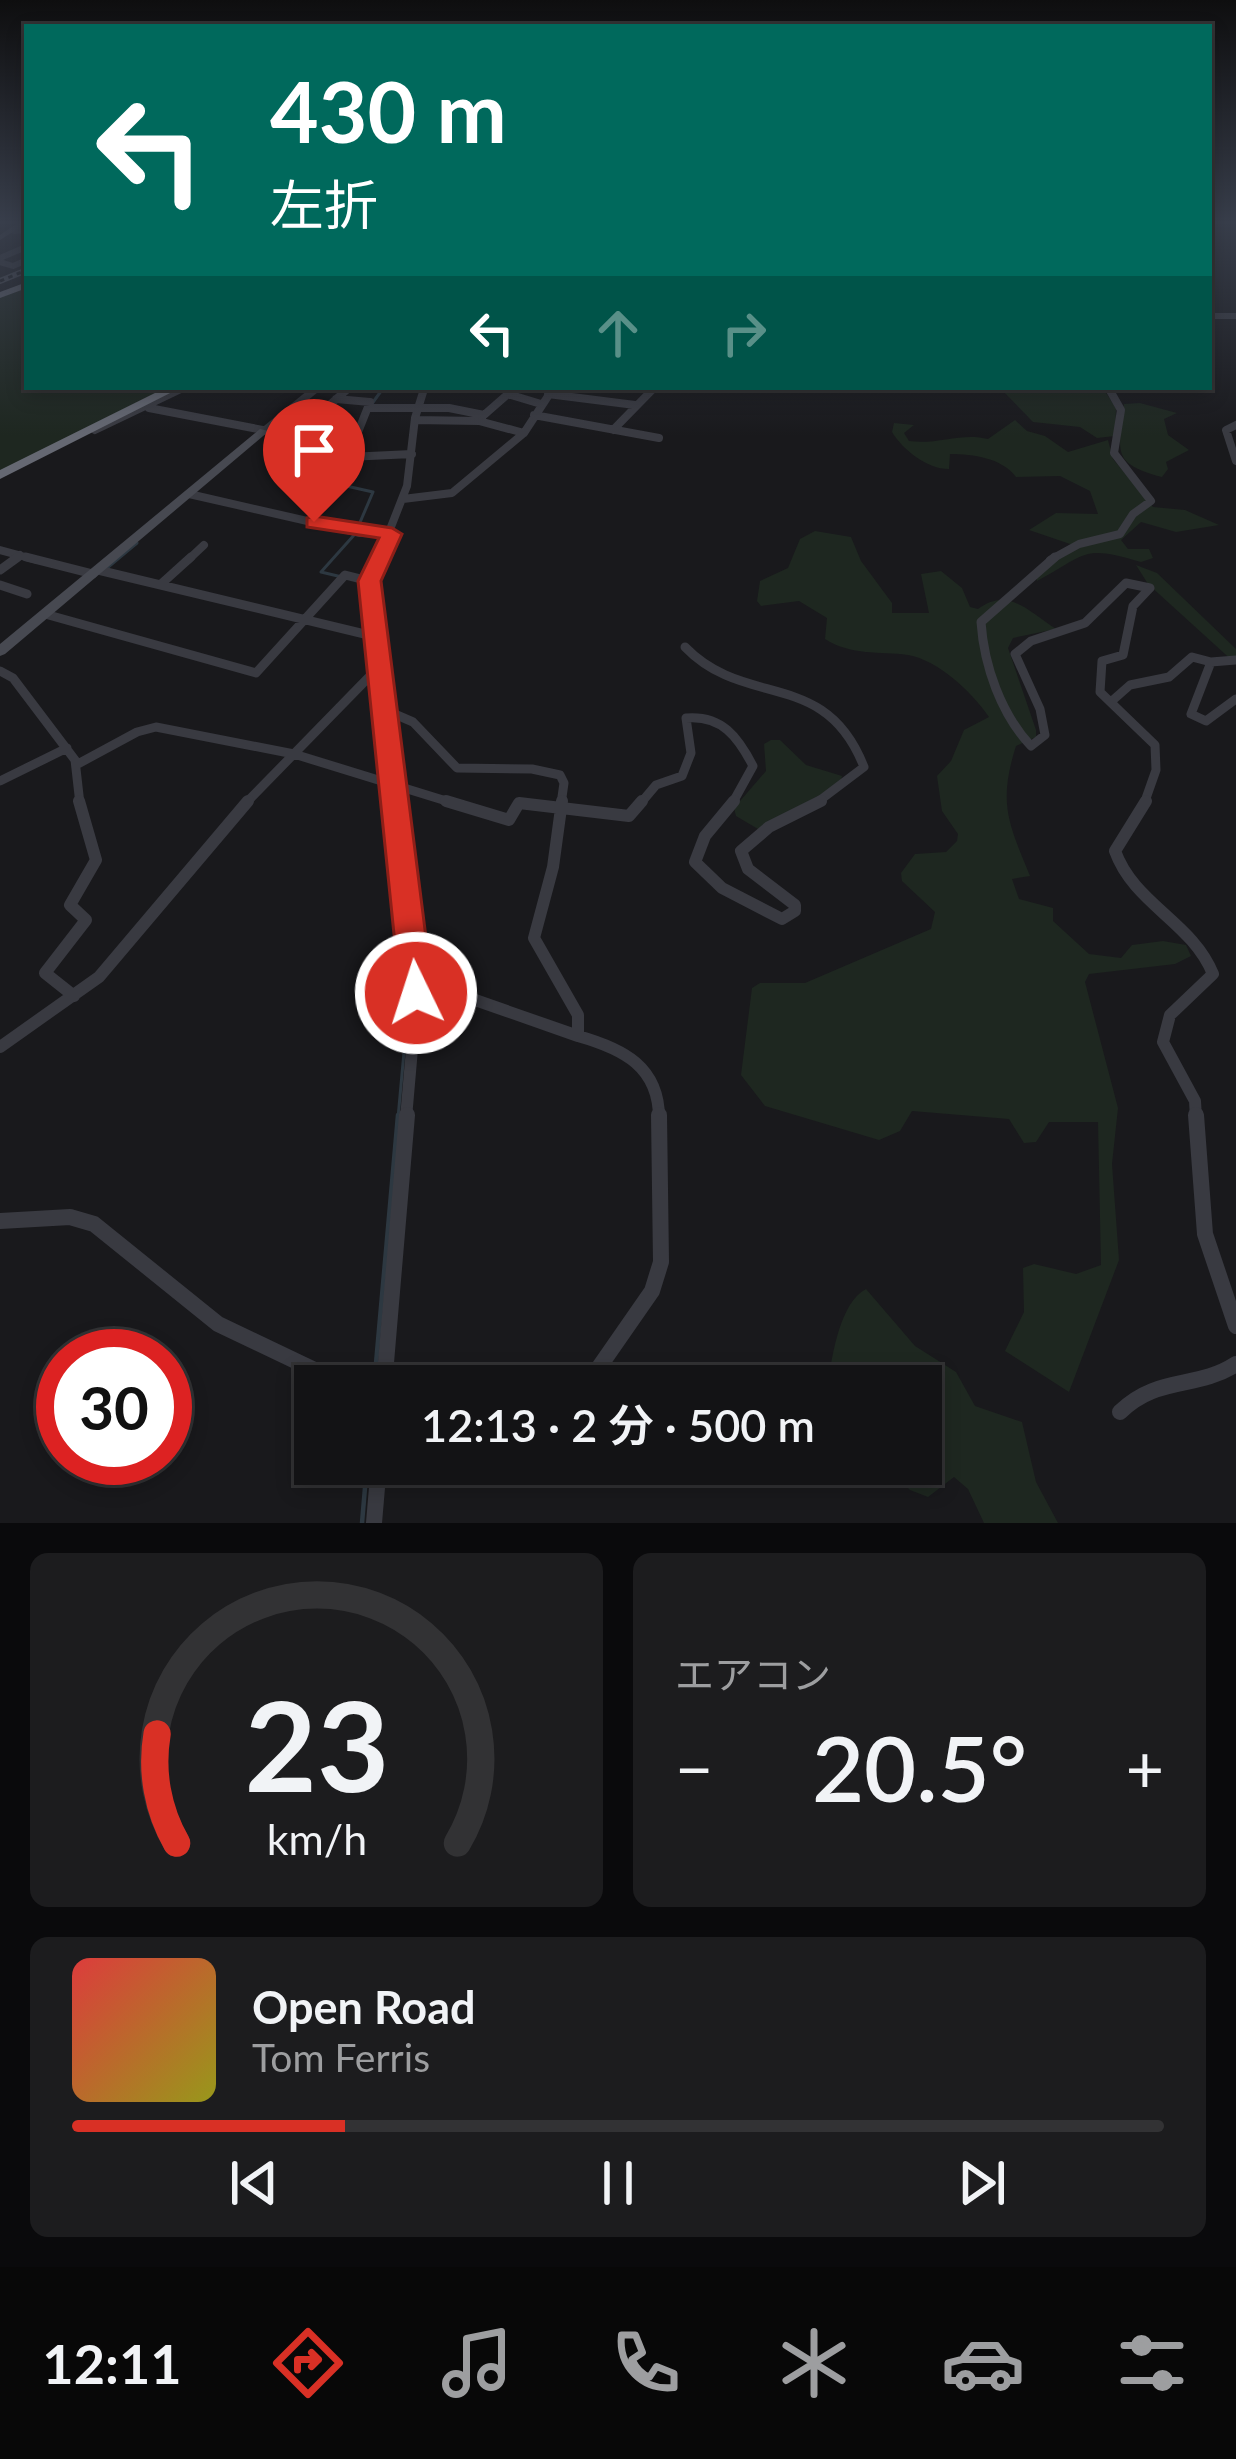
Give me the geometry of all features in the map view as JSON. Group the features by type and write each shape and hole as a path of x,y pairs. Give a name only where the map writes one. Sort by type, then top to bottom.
{"highway":[{"path":"0,475 175,390"}],"street":[{"path":"75,436 149,408 176,390"},
{"path":"0,651 315,390"},
{"path":"294,436 346,390"},
{"path":"386,1365 418,980 370,581 403,499 422,390"},
{"path":"501,390 541,404"},
{"path":"613,430 652,390"},
{"path":"1110,390 1120,410 1116,458 1151,501 1133,514 1120,534 1092,536 1062,551 1020,583 981,622 980,641 1009,710 1031,746 1045,735 1040,709 1015,654 1027,640 1043,633 1082,626 1112,605 1120,586 1144,584 1149,592 1133,606 1123,655 1102,661 1098,669 1100,692 1155,744 1158,759 1140,819 1115,851 1118,862 1151,902 1208,953 1213,974 1170,1015 1163,1042 1195,1101 1205,1234 1236,1326"},
{"path":"403,499 447,496 524,434 551,391 635,405"},
{"path":"415,420 482,418 508,394"},
{"path":"336,399 370,401 348,457"},
{"path":"370,408 418,406 482,418 524,434"},
{"path":"149,408 294,436 348,457 412,454"},
{"path":"534,415 658,438"},
{"path":"1236,425 1226,430 1236,461"},
{"path":"189,494 360,533 392,534"},
{"path":"160,585 204,545"},
{"path":"0,550 377,637"},
{"path":"0,571 20,555"},
{"path":"45,614 256,673 345,575 370,581"},
{"path":"0,585 28,594"},
{"path":"76,765 153,727 294,754 509,820 519,803 629,816 656,785 682,776 687,769 691,753 686,718 718,720 750,759 752,773 748,786 700,839 695,862 713,885 749,898 782,920 795,911 786,892 751,874 741,851 765,831 853,783 865,767 861,752 847,728 824,711 787,690 721,673 693,659 685,647"},
{"path":"1113,700 1130,685 1169,677 1192,657 1211,662 1236,659"},
{"path":"1211,662 1191,714 1206,721 1236,699"},
{"path":"0,671 13,678 76,765 79,799 97,860 70,905 86,920 46,969 74,996"},
{"path":"0,1047 106,970 241,808 370,676 379,674"},
{"path":"383,709 413,722 448,764 457,768 560,775 564,784 553,867 534,938 579,1018 578,1036"},
{"path":"0,781 67,748"},
{"path":"418,980 621,1048 655,1081 661,1262 652,1291 601,1365"},
{"path":"0,1221 70,1217 94,1224 218,1324 304,1365"},
{"path":"1120,1412 1146,1388 1185,1377 1206,1377 1236,1364"},
{"path":"374,1523 377,1485"}],"shaded area":[{"path":"24,293 24,390 168,390 0,473 0,296"},
{"path":"1002,390 1104,390 1116,408 1115,436 1097,438 1080,427 1033,422"},
{"path":"1140,403 1177,413 1164,419 1168,435 1189,450 1166,462 1168,469 1162,477 1133,466 1122,453 1124,404"},
{"path":"1015,420 1068,452 1108,440 1113,459 1153,507 1185,510 1219,525 1176,532 1141,522 1121,540 1128,549 1149,549 1153,558 1141,562 1095,553 1076,558 1037,581 1036,576 1073,545 1029,530 1056,513 1098,514 1090,491 1060,476 1016,477 1003,465 977,456 950,454 949,469 932,466 909,452 892,432 894,423 914,425 904,433 909,441 988,439"},
{"path":"815,531 851,537 861,561 892,603 892,613 929,613 921,574 941,571 962,588 970,607 1008,601 1056,629 1013,638 1008,648 1036,730 1036,737 1016,746 1008,783 1011,826 1030,876 1012,879 1019,899 1053,908 1053,921 1089,954 1121,958 1132,945 1163,941 1186,945 1191,956 1175,964 1089,974 1085,982 1118,1108 1112,1164 1119,1260 1069,1392 1005,1351 1024,1312 1023,1268 1034,1264 1076,1274 1101,1265 1098,1122 1049,1122 1036,1142 1024,1143 1009,1119 912,1111 900,1131 879,1140 765,1106 741,1075 752,988 760,983 805,983 931,929 935,912 902,881 901,873 915,854 946,852 957,841 958,834 942,811 937,776 951,761 964,730 989,717 964,688 931,663 835,644 825,639 827,618 799,601 761,606 757,601 760,581 788,568 800,539"},
{"path":"1136,565 1157,573 1236,649 1236,664 1148,584"},
{"path":"780,740 806,765 842,776 840,784 758,829 736,816 734,808 766,771 764,744"},
{"path":"866,1289 915,1346 956,1372 975,1406 1022,1422 1036,1482 1058,1523 984,1523 968,1489 954,1477 928,1497 905,1485 942,1485 942,1365 831,1365 844,1317"}],"waterway":[{"path":"371,405 382,390"},
{"path":"342,577 321,572 355,534 373,492 333,483 346,457"},
{"path":"107,568 137,543"},
{"path":"362,583 384,776"},
{"path":"386,785 404,912"},
{"path":"398,1118 411,975"},
{"path":"376,1365 398,1115"},
{"path":"362,1523 365,1485"}],"route":[{"path":"314,522 360,533 392,534 370,581 416,993"}]}
